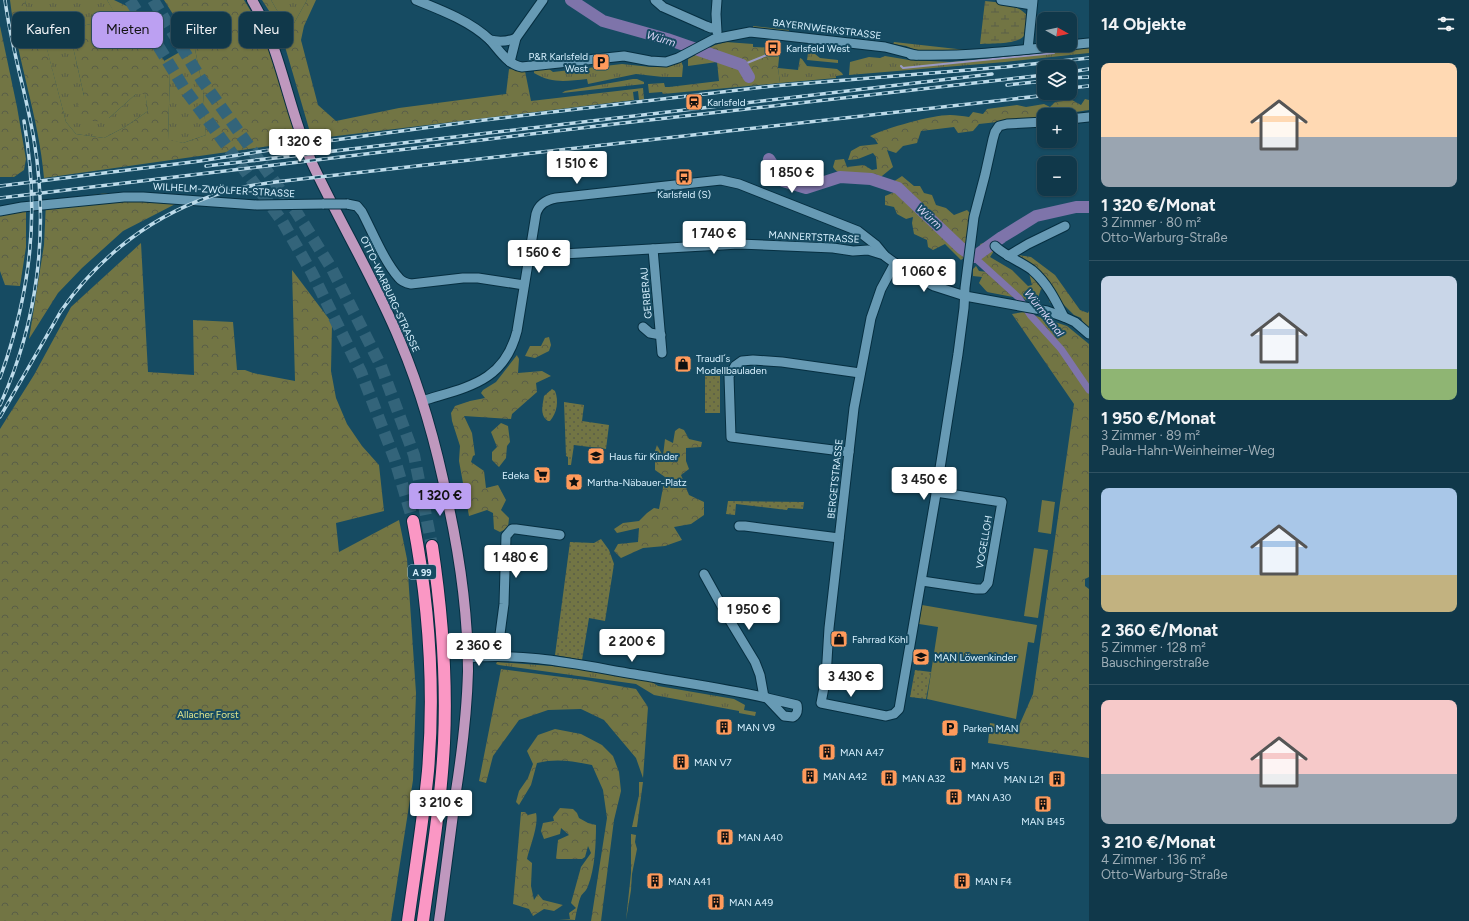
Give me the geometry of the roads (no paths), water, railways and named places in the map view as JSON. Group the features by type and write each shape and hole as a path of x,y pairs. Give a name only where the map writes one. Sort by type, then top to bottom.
{"highway":[{"name":"A 99","path":"408,921 428,771 431,715 430,653 427,611 413,521"},
{"name":"A 99","path":"423,921 441,784 445,711 443,640 439,592 432,546"}],"main road":[{"name":"OTTO-WARBURG-STRASSE","path":"252,0 266,27 277,54 299,130 311,160 385,307 409,363 439,458 454,529 461,571 468,658 462,748 439,921"}],"street":[{"path":"416,0 457,18 480,32 490,40 510,62"},
{"path":"510,62 516,38 543,0"},
{"path":"655,0 663,7 711,28 716,27"},
{"path":"717,0 716,27 719,38"},
{"path":"1001,0 1033,2 1028,49"},
{"name":"BAYERNWERKSTRASSE","path":"510,62 517,66 526,67 624,56 663,62 675,60 702,45 719,38 747,32 885,47 916,55 930,56 1089,43"},
{"path":"490,40 503,42 516,38"},
{"path":"1077,118 1089,117"},
{"path":"922,580 958,354 974,217 995,132 999,126 1007,124 1037,122"},
{"path":"422,401 477,383 492,373 508,356 515,339 537,209 544,202 551,199 721,180 739,184 858,231 895,263 926,283 965,296 1036,309 1064,316 1075,322 1089,334"},
{"name":"WILHELM-ZWÖLFER-STRASSE","path":"0,211 28,206 124,197 257,205 347,204 356,206 362,212 388,262 400,280 405,283 410,284 463,278 478,278 524,285"},
{"path":"1008,256 1028,244 1065,226"},
{"path":"531,243 535,251 545,256"},
{"name":"MANNERTSTRASSE","path":"545,256 739,244 833,248 853,251 868,250 886,256"},
{"path":"994,246 1031,270 1048,287 1064,316"},
{"name":"GERBERAU","path":"653,249 662,352"},
{"path":"524,285 532,264 536,260 545,256"},
{"name":"BERGETSTRASSE","path":"895,263 883,284 871,318 854,408 829,628 826,677 820,703 891,716 894,714 898,709 922,580"},
{"name":"GERBERAU","path":"643,327 650,333 661,335"},
{"path":"849,452 731,437 729,376 734,366 742,361 753,360 782,362 860,373"},
{"name":"VOGELLOH","path":"922,580 983,589 988,583 1002,502 936,492"},
{"path":"739,526 840,538"},
{"path":"494,656 498,649 504,604 506,536 512,529 560,535"},
{"path":"468,658 494,656 582,665 765,698 760,675 755,662 704,574"}],"waterway":[{"name":"Würm","path":"571,0 603,21 667,39 742,65 749,77"},
{"path":"742,65 774,52"},
{"path":"901,66 903,68 1054,53"},
{"name":"Würm","path":"769,159 783,181 806,188 840,177 871,179 898,188 961,248 974,257 1002,237 1036,216 1076,207 1089,207"},
{"name":"Würmkanal","path":"974,257 1019,298 1031,316 1061,349 1089,390"}],"tunnel":[{"path":"130,0 184,88 282,221 312,273 361,372 395,460 413,521"},
{"path":"153,0 201,79 297,213 332,269 381,366 414,455 432,546"}],"railway":[{"path":"0,405 13,373 23,341 37,275 40,242 40,208 34,140 11,35 5,0"},
{"path":"0,186 200,161 327,141 476,121 773,86 1005,67 1089,58"},
{"path":"1077,71 1089,69"},
{"path":"206,166 992,74"},
{"path":"0,198 623,123 1037,76"},
{"path":"1077,78 1089,77"},
{"path":"1007,85 1037,82"},
{"path":"1077,87 1089,86"},
{"path":"0,417 61,311 93,272 111,254 152,224 174,212 221,193 281,181 1037,96"},
{"path":"0,378 11,346 19,314 30,252 32,220 31,188 29,155 24,121"}],"place":[{"name":"Karlsfeld West","path":"773,48"},
{"name":"P&R Karlsfeld West","path":"601,62"},
{"name":"Karlsfeld","path":"694,102"},
{"name":"Karlsfeld (S)","path":"684,177"},
{"name":"Traudl´s Modellbauladen","path":"683,364"},
{"name":"Haus für Kinder","path":"596,456"},
{"name":"Edeka","path":"542,475"},
{"name":"Martha-Näbauer-Platz","path":"574,482"},
{"name":"Fahrrad Köhl","path":"839,639"},
{"name":"MAN Löwenkinder","path":"921,657"},
{"name":"MAN V9","path":"724,727"},
{"name":"Parken MAN","path":"950,728"},
{"name":"MAN A47","path":"827,752"},
{"name":"MAN V7","path":"681,762"},
{"name":"MAN V5","path":"958,765"},
{"name":"MAN A42","path":"810,776"},
{"name":"MAN A32","path":"889,778"},
{"name":"MAN L21","path":"1057,779"},
{"name":"MAN A30","path":"954,797"},
{"name":"MAN B45","path":"1043,804"},
{"name":"MAN A40","path":"725,837"},
{"name":"MAN A41","path":"655,881"},
{"name":"MAN F4","path":"962,881"},
{"name":"MAN A49","path":"716,902"}],"park label":[{"name":"Allacher Forst","path":"208,714"}]}
